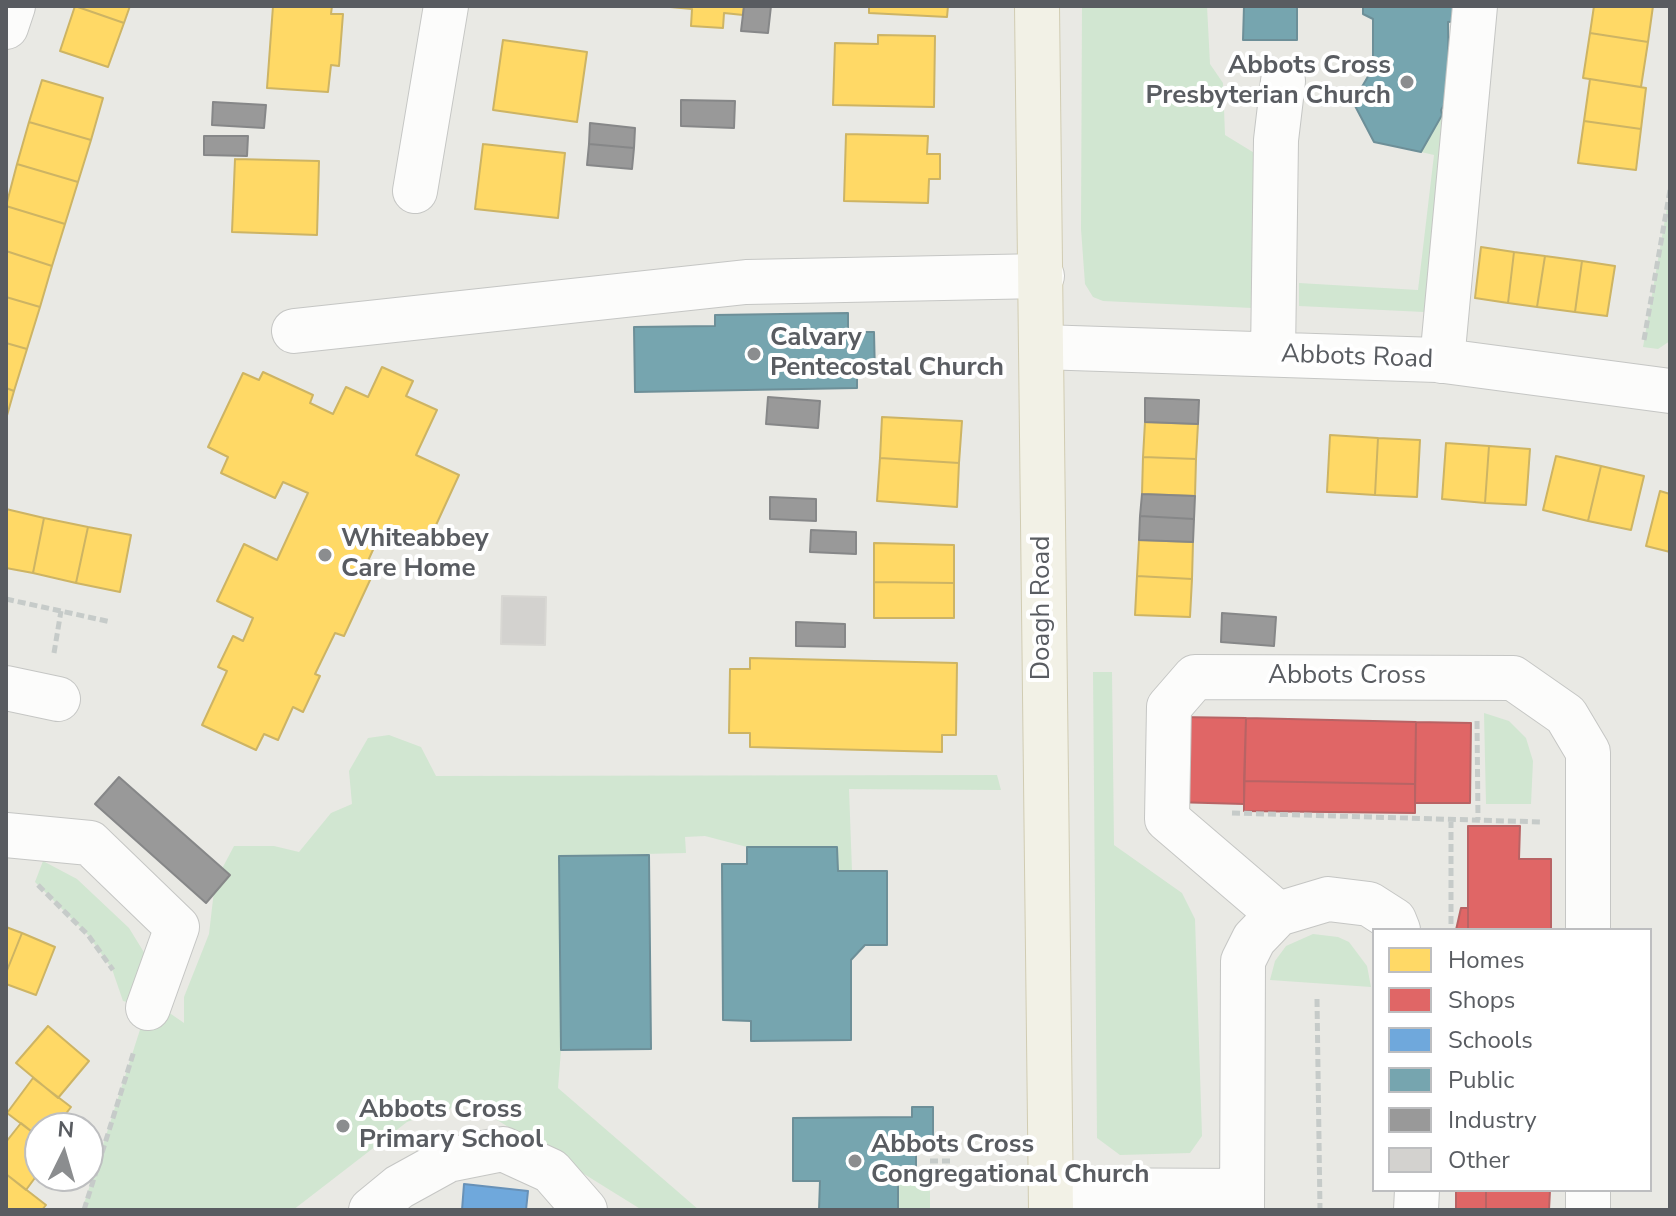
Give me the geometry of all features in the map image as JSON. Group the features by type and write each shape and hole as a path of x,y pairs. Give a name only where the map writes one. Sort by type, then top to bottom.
{"main road":[{"name":"Doagh Road","path":"1037,6 1051,1200"}],"street":[{"path":"6,27 13,6"},
{"path":"415,191 446,6"},
{"path":"1442,361 1475,6"},
{"path":"1273,354 1276,140 1283,81"},
{"path":"294,331 746,282 1042,276"},
{"name":"Abbots Road","path":"1041,347 1442,361 1653,388"},
{"name":"Abbots Cross","path":"1167,811 1169,707 1195,677 1513,678 1566,715 1588,752 1588,928"},
{"path":"6,688 58,699"},
{"path":"1167,811 1167,819 1278,914"},
{"path":"8,835 90,843 177,927 148,1008"},
{"path":"1051,1200 1242,1201 1243,961 1254,939 1278,914 1328,899 1369,904 1394,920 1397,928"},
{"path":"371,1210 399,1187 448,1160 503,1149 551,1171 585,1210"}],"path":[{"path":"1653,388 1670,190"},
{"path":"6,599 111,622"},
{"path":"1477,678 1478,820"},
{"path":"1167,811 1588,822"},
{"path":"1451,820 1451,928"},
{"path":"8,835 16,864 88,935 112,969 123,1001 148,1008 84,1210"},
{"path":"1317,999 1320,1210"},
{"path":"930,1161 952,1161"}],"green space":[{"path":"1082,6 1207,6 1210,64 1223,83 1225,135 1256,154 1252,308 1103,301 1093,297 1085,284 1081,229"},
{"path":"1442,115 1448,115 1429,304 1424,312 1299,306 1299,283 1418,290 1434,155 1421,152"},
{"path":"1670,190 1670,341 1658,349 1643,347"},
{"path":"1093,672 1112,672 1114,845 1182,893 1195,919 1202,1136 1190,1153 1120,1155 1097,1138"},
{"path":"1484,713 1509,721 1526,738 1533,761 1531,804 1486,804"},
{"path":"389,735 421,747 436,776 997,775 1001,790 849,789 852,871 838,871 837,847 747,847 705,836 685,837 686,853 559,856 561,1050 558,1088 699,1210 642,1210 473,1105 439,1110 407,1122 293,1210 82,1210 88,1192 104,1192 104,1142 147,1008 123,1001 112,969 88,935 35,882 43,861 77,879 129,928 145,954 145,996 184,1023 184,997 209,934 215,882 234,846 274,846 299,852 331,813 352,804 349,771 368,738"},
{"path":"1313,934 1338,937 1349,942 1367,966 1371,987 1270,980 1275,961 1286,946"},
{"path":"898,1172 930,1172 930,1210 898,1210"}],"building: Homes":[{"path":"75,6 130,6 124,23"},
{"path":"75,6 124,23 108,67 60,51"},
{"path":"273,6 332,6 331,14 343,14 339,66 331,65 328,92 267,88"},
{"path":"659,6 744,6 743,15 724,13 723,28 691,26 692,9"},
{"path":"869,6 948,6 947,17 869,13"},
{"path":"1594,6 1653,6 1648,42 1590,33"},
{"path":"1590,33 1648,42 1641,87 1583,78"},
{"path":"878,35 935,36 934,107 833,105 835,43 878,44"},
{"path":"503,40 587,52 577,122 493,110"},
{"path":"1590,79 1646,88 1641,129 1584,121"},
{"path":"42,80 103,98 91,140 29,122"},
{"path":"1584,121 1641,129 1636,170 1578,163"},
{"path":"29,122 91,140 78,182 17,164"},
{"path":"846,134 928,136 927,154 940,154 940,179 929,179 928,203 844,201"},
{"path":"483,144 565,153 558,218 475,209"},
{"path":"235,159 319,161 317,235 232,232"},
{"path":"17,164 78,182 65,224 6,206"},
{"path":"6,206 65,224 52,266 6,251"},
{"path":"1481,247 1514,252 1508,303 1475,298"},
{"path":"6,251 52,266 40,307 6,297"},
{"path":"1514,252 1545,256 1537,307 1508,303"},
{"path":"1545,256 1582,261 1575,312 1537,307"},
{"path":"1582,261 1615,266 1607,316 1575,312"},
{"path":"6,297 40,307 27,349 6,343"},
{"path":"6,343 27,349 14,391 6,388"},
{"name":"Whiteabbey Care Home","path":"382,367 413,381 406,396 437,410 416,455 459,475 425,549 382,530 362,574 371,578 344,636 335,633 315,674 320,676 303,712 293,707 278,740 264,734 256,750 202,725 227,671 218,667 233,636 243,641 253,618 217,601 244,544 277,560 308,493 283,482 275,498 221,473 228,457 208,447 243,373 259,380 263,372 313,395 310,403 333,414 346,387 368,397"},
{"path":"6,388 14,391 6,419"},
{"path":"882,417 962,421 959,463 880,458"},
{"path":"1145,422 1198,424 1196,459 1143,457"},
{"path":"1330,435 1378,438 1375,495 1327,492"},
{"path":"1378,438 1420,440 1417,497 1375,495"},
{"path":"1446,443 1489,446 1485,503 1442,499"},
{"path":"1489,446 1530,449 1526,505 1485,503"},
{"path":"1556,456 1601,466 1588,521 1543,510"},
{"path":"1143,457 1196,459 1195,496 1142,494"},
{"path":"880,458 959,463 957,507 877,501"},
{"path":"1601,466 1644,476 1631,530 1588,521"},
{"path":"1660,491 1670,494 1670,552 1646,546"},
{"path":"6,509 44,518 33,573 6,568"},
{"path":"44,518 88,527 76,583 33,573"},
{"path":"88,527 131,535 120,592 76,583"},
{"path":"1139,540 1193,542 1192,579 1137,576"},
{"path":"874,543 954,545 954,583 874,582"},
{"path":"1137,576 1192,579 1190,617 1135,615"},
{"path":"874,582 954,583 954,618 874,618"},
{"path":"750,658 957,663 956,735 942,735 942,752 750,747 750,733 729,733 730,669 750,669"},
{"path":"6,927 22,933 6,973"},
{"path":"22,933 55,947 36,995 6,984 6,973"},
{"path":"48,1026 89,1061 58,1098 16,1063"},
{"path":"33,1078 71,1107 67,1112 24,1112 24,1126 7,1113"},
{"path":"21,1123 24,1125 24,1188 6,1174 6,1142"},
{"path":"6,1174 24,1188 24,1192 29,1192 46,1205 42,1210 6,1210"}],"building: Shops":[{"path":"1176,717 1246,718 1244,804 1173,802"},
{"path":"1246,718 1416,722 1415,784 1244,781"},
{"path":"1416,722 1471,723 1470,803 1415,803"},
{"path":"1244,781 1415,784 1415,813 1244,811"},
{"path":"1468,826 1520,826 1519,859 1551,859 1551,928 1468,928"},
{"path":"1461,908 1468,908 1468,928 1456,928"},
{"path":"1456,1192 1486,1192 1486,1210 1456,1210"},
{"path":"1486,1192 1550,1192 1549,1210 1486,1210"}],"building: Schools":[{"path":"464,1184 528,1191 526,1210 462,1210"}],"building: Public":[{"name":"Abbots Cross Presbyterian Church","path":"1244,6 1297,6 1297,40 1243,40"},
{"name":"Abbots Cross Presbyterian Church","path":"1363,6 1458,6 1458,21 1448,22 1449,96 1421,152 1374,142 1353,102 1373,68 1373,19 1363,14"},
{"name":"Calvary Pentecostal Church","path":"848,313 848,332 874,332 875,376 857,376 857,388 635,392 634,327 715,326 715,315"},
{"path":"747,847 837,847 838,871 887,871 887,945 865,945 851,960 851,1040 751,1041 751,1021 723,1020 722,864 747,864"},
{"path":"649,855 651,1049 561,1050 559,856"},
{"name":"Abbots Cross Congregational Church","path":"912,1107 933,1107 933,1149 916,1149 916,1172 898,1172 898,1210 819,1210 820,1181 793,1181 793,1118 912,1117"}],"building: Industry":[{"path":"744,6 771,6 768,33 741,31"},
{"path":"681,100 735,101 734,128 681,126"},
{"path":"213,102 266,105 264,128 212,125"},
{"path":"590,123 635,128 634,148 589,144"},
{"path":"204,136 248,136 247,156 204,155"},
{"path":"589,144 634,148 632,169 587,165"},
{"path":"768,397 820,401 818,428 766,424"},
{"path":"1145,398 1199,400 1198,424 1145,422"},
{"path":"1142,494 1195,496 1194,519 1140,516"},
{"path":"770,497 816,499 816,521 770,519"},
{"path":"1140,516 1194,519 1193,542 1139,540"},
{"path":"811,530 856,532 856,554 810,552"},
{"path":"1222,613 1276,617 1274,646 1221,642"},
{"path":"796,622 845,624 845,647 796,646"},
{"path":"119,777 230,875 206,903 95,804"}],"building: Other":[{"path":"502,596 546,597 545,645 501,644"}],"place":[{"name":"Abbots Cross Presbyterian Church","path":"1407,82"},
{"name":"Calvary Pentecostal Church","path":"754,354"},
{"name":"Whiteabbey Care Home","path":"325,555"},
{"name":"Abbots Cross Primary School","path":"343,1126"},
{"name":"Abbots Cross Congregational Church","path":"855,1161"}]}
